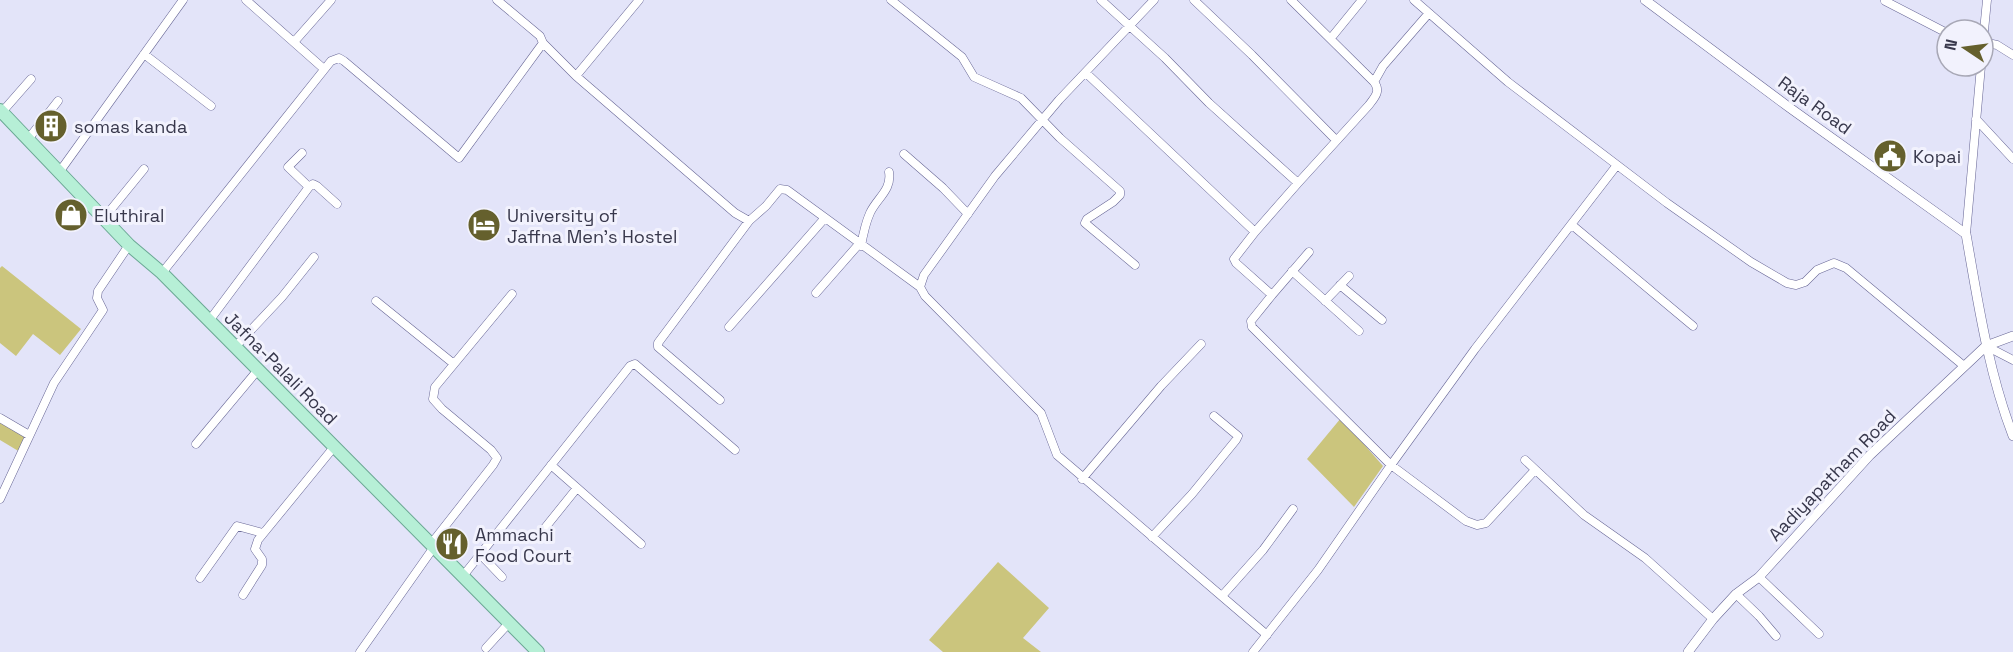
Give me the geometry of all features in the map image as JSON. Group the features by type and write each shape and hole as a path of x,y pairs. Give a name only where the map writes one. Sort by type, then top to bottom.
{"main road":[{"name":"Jafna-Palali Road","path":"1,111 129,245 162,273 538,652"}],"street":[{"path":"60,171 183,0"},
{"path":"246,0 324,69"},
{"path":"294,42 331,0"},
{"path":"497,0 540,36 543,43 576,76 726,205 749,222"},
{"path":"576,76 639,0"},
{"path":"891,0 962,57 971,74 1021,98 1060,138 1120,191 1120,195 1113,202 1087,219 1085,223 1135,265"},
{"path":"1101,0 1165,58 1209,103 1298,183"},
{"path":"920,287 924,275 996,176 1042,120 1154,0"},
{"path":"1194,0 1252,54 1336,140"},
{"path":"1272,295 1234,259 1376,95 1378,86 1291,0"},
{"path":"1331,38 1362,0"},
{"path":"1414,0 1508,82 1617,165 1751,262 1787,283 1796,285 1805,282 1817,270 1834,263 1846,268 1964,366"},
{"name":"Raja Road","path":"1645,0 1790,108 1966,234"},
{"path":"1985,18 1987,0"},
{"path":"1885,1 1935,27"},
{"path":"1374,82 1383,66 1429,13"},
{"path":"162,273 331,61 339,58 345,61 459,158 543,43"},
{"path":"1995,44 2013,55"},
{"path":"144,54 211,106"},
{"path":"1086,73 1255,232"},
{"path":"1980,78 1966,234 1986,346 2002,409 2013,436"},
{"path":"1,111 31,79"},
{"path":"29,138 58,100"},
{"path":"1976,119 2013,159"},
{"path":"302,153 288,167 309,186"},
{"path":"904,154 943,188 968,214"},
{"path":"1253,652 1318,570 1475,349 1617,165"},
{"path":"105,218 144,169"},
{"path":"816,293 860,245 871,210 889,185 889,172"},
{"path":"209,321 309,186 313,184 317,186 337,204"},
{"path":"720,400 658,347 658,343 749,222 780,189 783,189 920,287 925,296 1041,413 1057,456 1267,635"},
{"path":"729,327 824,219"},
{"path":"1572,225 1694,326"},
{"path":"0,499 54,383 103,310 97,298 98,291 129,245"},
{"path":"1309,252 1251,321 1252,327 1391,465 1459,517 1478,525 1486,523 1535,470"},
{"path":"235,347 282,297 314,257"},
{"path":"1292,271 1359,331"},
{"path":"1325,301 1349,276"},
{"path":"1340,285 1382,320"},
{"path":"360,652 433,545 496,461 497,458 491,450 433,399 435,387 512,294"},
{"path":"376,301 454,364"},
{"name":"Aadiyapatham Road","path":"1688,652 1736,594 1759,577 1870,455 1986,346 2013,336"},
{"path":"1082,479 1161,386 1202,344"},
{"path":"1986,346 2013,360"},
{"path":"463,576 630,366 635,364 735,450"},
{"path":"196,444 257,371"},
{"path":"1152,537 1192,494 1236,440 1238,436 1214,417"},
{"path":"0,418 29,435"},
{"path":"243,595 262,565 262,559 255,545 334,447"},
{"path":"1525,460 1584,515 1645,558 1713,620"},
{"path":"551,465 641,544"},
{"path":"540,534 577,488"},
{"path":"1222,596 1263,550 1293,509"},
{"path":"200,578 237,526 263,533"},
{"path":"480,554 502,577"},
{"path":"1759,577 1819,634"},
{"path":"1736,594 1776,636"},
{"path":"486,648 509,623"}],"shaded area":[{"path":"2,266 81,329 60,355 33,334 16,356 0,343 0,268"},
{"path":"0,416 31,434 20,452 0,440"},
{"path":"1341,418 1383,466 1354,507 1307,459"},
{"path":"998,562 1049,608 1023,638 1041,652 943,652 929,640"}],"place":[{"name":"somas kanda","path":"51,126"},
{"name":"Kopai","path":"1890,156"},
{"name":"Eluthiral","path":"71,215"},
{"name":"University of Jaffna Men's Hostel","path":"484,225"},
{"name":"Ammachi Food Court","path":"452,544"}]}
